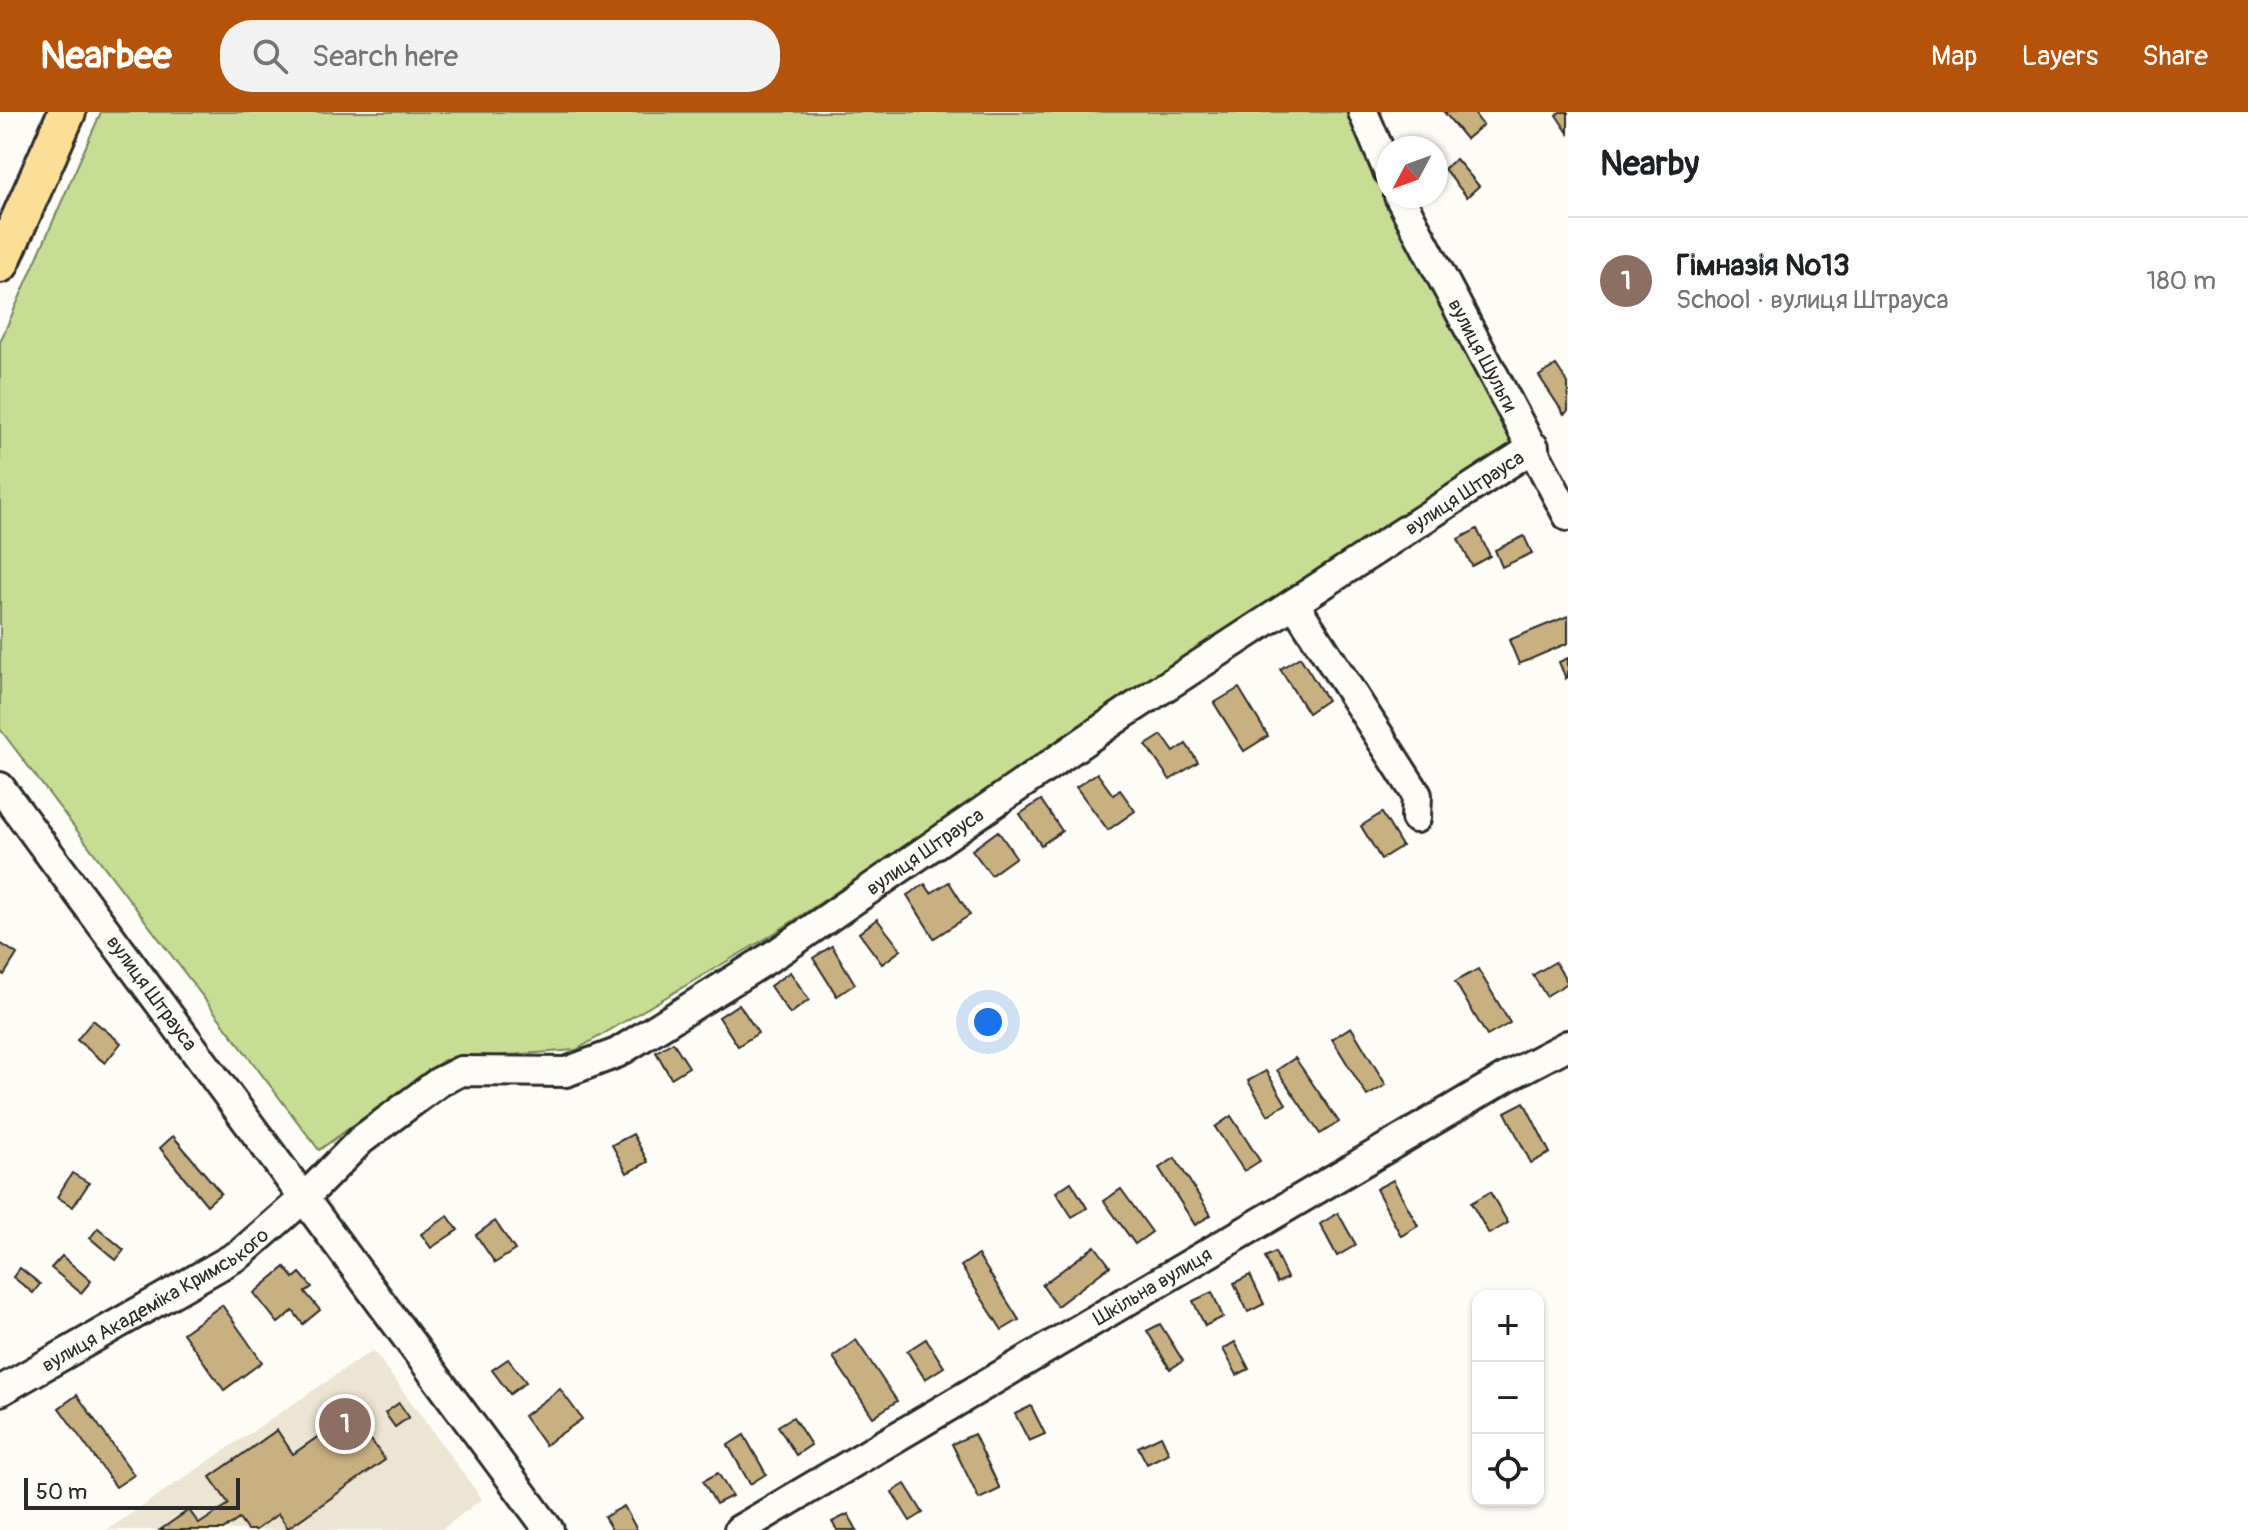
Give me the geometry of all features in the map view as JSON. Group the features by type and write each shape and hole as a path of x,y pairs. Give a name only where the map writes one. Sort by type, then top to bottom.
{"main road":[{"path":"0,264 67,112"}],"street":[{"path":"1363,112 1376,143"},
{"name":"вулиця Шульги","path":"1405,208 1534,447 1560,479 1568,516"},
{"name":"вулиця Штрауса","path":"304,1198 361,1140 439,1082 461,1071 566,1072 617,1053 780,951 1125,713 1534,447"},
{"path":"1294,603 1417,795 1416,818"},
{"name":"вулиця Штрауса","path":"0,787 549,1530"},
{"name":"Шкільна вулиця","path":"739,1530 1491,1086 1568,1045"},
{"name":"вулиця Академіка Кримського","path":"0,1391 240,1254 304,1198"}],"shaded area":[{"path":"373,1350 482,1499 441,1530 107,1530"}],"green space":[{"path":"101,112 1354,112 1376,166 1376,208 1395,208 1517,442 770,936 576,1050 444,1060 319,1150 0,729 0,342"}],"building":[{"path":"1444,112 1473,112 1483,125 1466,139"},
{"path":"1568,112 1568,133 1556,115"},
{"path":"1456,159 1479,186 1467,197 1448,174 1448,166"},
{"path":"1556,365 1568,383 1568,411 1564,414 1539,376"},
{"path":"1477,529 1490,556 1472,566 1458,539"},
{"path":"1524,536 1532,553 1502,567 1495,550"},
{"path":"1568,616 1568,643 1519,664 1509,640"},
{"path":"1300,657 1327,700 1308,713 1280,669"},
{"path":"1568,658 1568,678 1566,679 1559,662"},
{"path":"1239,688 1268,736 1244,751 1214,703"},
{"path":"1162,735 1174,752 1186,744 1198,762 1170,780 1146,745"},
{"path":"1097,773 1113,795 1120,790 1135,811 1108,830 1076,787"},
{"path":"1041,800 1062,831 1041,845 1020,814"},
{"path":"1382,813 1402,846 1381,859 1361,826"},
{"path":"998,831 1016,857 991,875 972,850"},
{"path":"949,882 970,915 934,938 907,895 925,884 931,893"},
{"path":"877,919 901,950 882,964 859,933"},
{"path":"0,943 17,954 4,975 0,973"},
{"path":"832,946 855,984 837,996 813,958"},
{"path":"1555,962 1568,983 1546,996 1533,975"},
{"path":"1478,969 1510,1023 1487,1036 1455,982"},
{"path":"790,972 809,1000 790,1014 770,986"},
{"path":"739,1004 758,1033 738,1046 719,1017"},
{"path":"93,1020 121,1043 105,1063 77,1040"},
{"path":"1351,1027 1386,1085 1367,1096 1332,1039"},
{"path":"673,1042 689,1067 671,1078 656,1052"},
{"path":"1295,1058 1339,1122 1320,1134 1277,1070"},
{"path":"1266,1071 1286,1104 1268,1115 1248,1081"},
{"path":"1524,1102 1550,1153 1531,1163 1505,1112"},
{"path":"1231,1116 1260,1161 1244,1171 1215,1127"},
{"path":"633,1134 648,1162 627,1173 612,1145"},
{"path":"173,1136 221,1193 207,1205 160,1148"},
{"path":"1175,1158 1211,1215 1195,1225 1159,1168"},
{"path":"72,1173 89,1183 73,1207 57,1197"},
{"path":"1393,1180 1418,1226 1401,1236 1376,1189"},
{"path":"1071,1182 1087,1208 1072,1217 1056,1192"},
{"path":"1121,1189 1152,1232 1135,1244 1104,1201"},
{"path":"1490,1192 1508,1223 1489,1234 1471,1203"},
{"path":"1338,1213 1356,1245 1337,1256 1320,1224"},
{"path":"448,1216 458,1230 431,1248 421,1234"},
{"path":"495,1221 515,1250 495,1263 476,1235"},
{"path":"98,1228 124,1250 116,1260 90,1238"},
{"path":"1095,1246 1110,1266 1057,1306 1042,1285"},
{"path":"1275,1252 1287,1278 1277,1283 1265,1257"},
{"path":"978,1255 1019,1320 1002,1330 961,1266"},
{"path":"62,1256 91,1281 81,1293 51,1268"},
{"path":"285,1267 294,1278 300,1273 312,1287 305,1292 320,1310 303,1324 293,1311 278,1323 254,1293"},
{"path":"20,1268 40,1284 33,1293 13,1277"},
{"path":"1250,1275 1264,1304 1248,1312 1234,1283"},
{"path":"1212,1292 1223,1317 1205,1326 1193,1301"},
{"path":"222,1305 262,1362 224,1390 183,1333"},
{"path":"1160,1324 1183,1361 1170,1369 1147,1331"},
{"path":"926,1339 944,1367 925,1379 907,1351"},
{"path":"856,1340 897,1401 873,1417 833,1357"},
{"path":"1235,1342 1249,1369 1237,1375 1223,1349"},
{"path":"508,1359 526,1382 510,1394 492,1370"},
{"path":"560,1389 582,1419 545,1445 524,1416"},
{"path":"77,1395 134,1475 116,1487 59,1408"},
{"path":"399,1403 409,1417 395,1427 385,1413"},
{"path":"1031,1406 1045,1434 1029,1441 1015,1414"},
{"path":"352,1413 385,1460 288,1528 278,1514 256,1530 247,1530 239,1519 223,1530 160,1530 189,1510 199,1524 229,1504 210,1477 277,1430 293,1454"},
{"path":"793,1417 811,1445 796,1455 778,1426"},
{"path":"974,1434 1000,1489 979,1499 952,1444"},
{"path":"744,1435 766,1474 750,1484 728,1445"},
{"path":"1161,1436 1169,1453 1147,1464 1138,1447"},
{"path":"718,1473 732,1496 716,1504 703,1481"},
{"path":"905,1484 923,1513 910,1521 892,1492"},
{"path":"624,1506 637,1530 612,1530 604,1517"},
{"path":"848,1514 857,1530 837,1530 832,1522"}],"place":[{"name":"Гімназія №13","path":"345,1424"}]}
